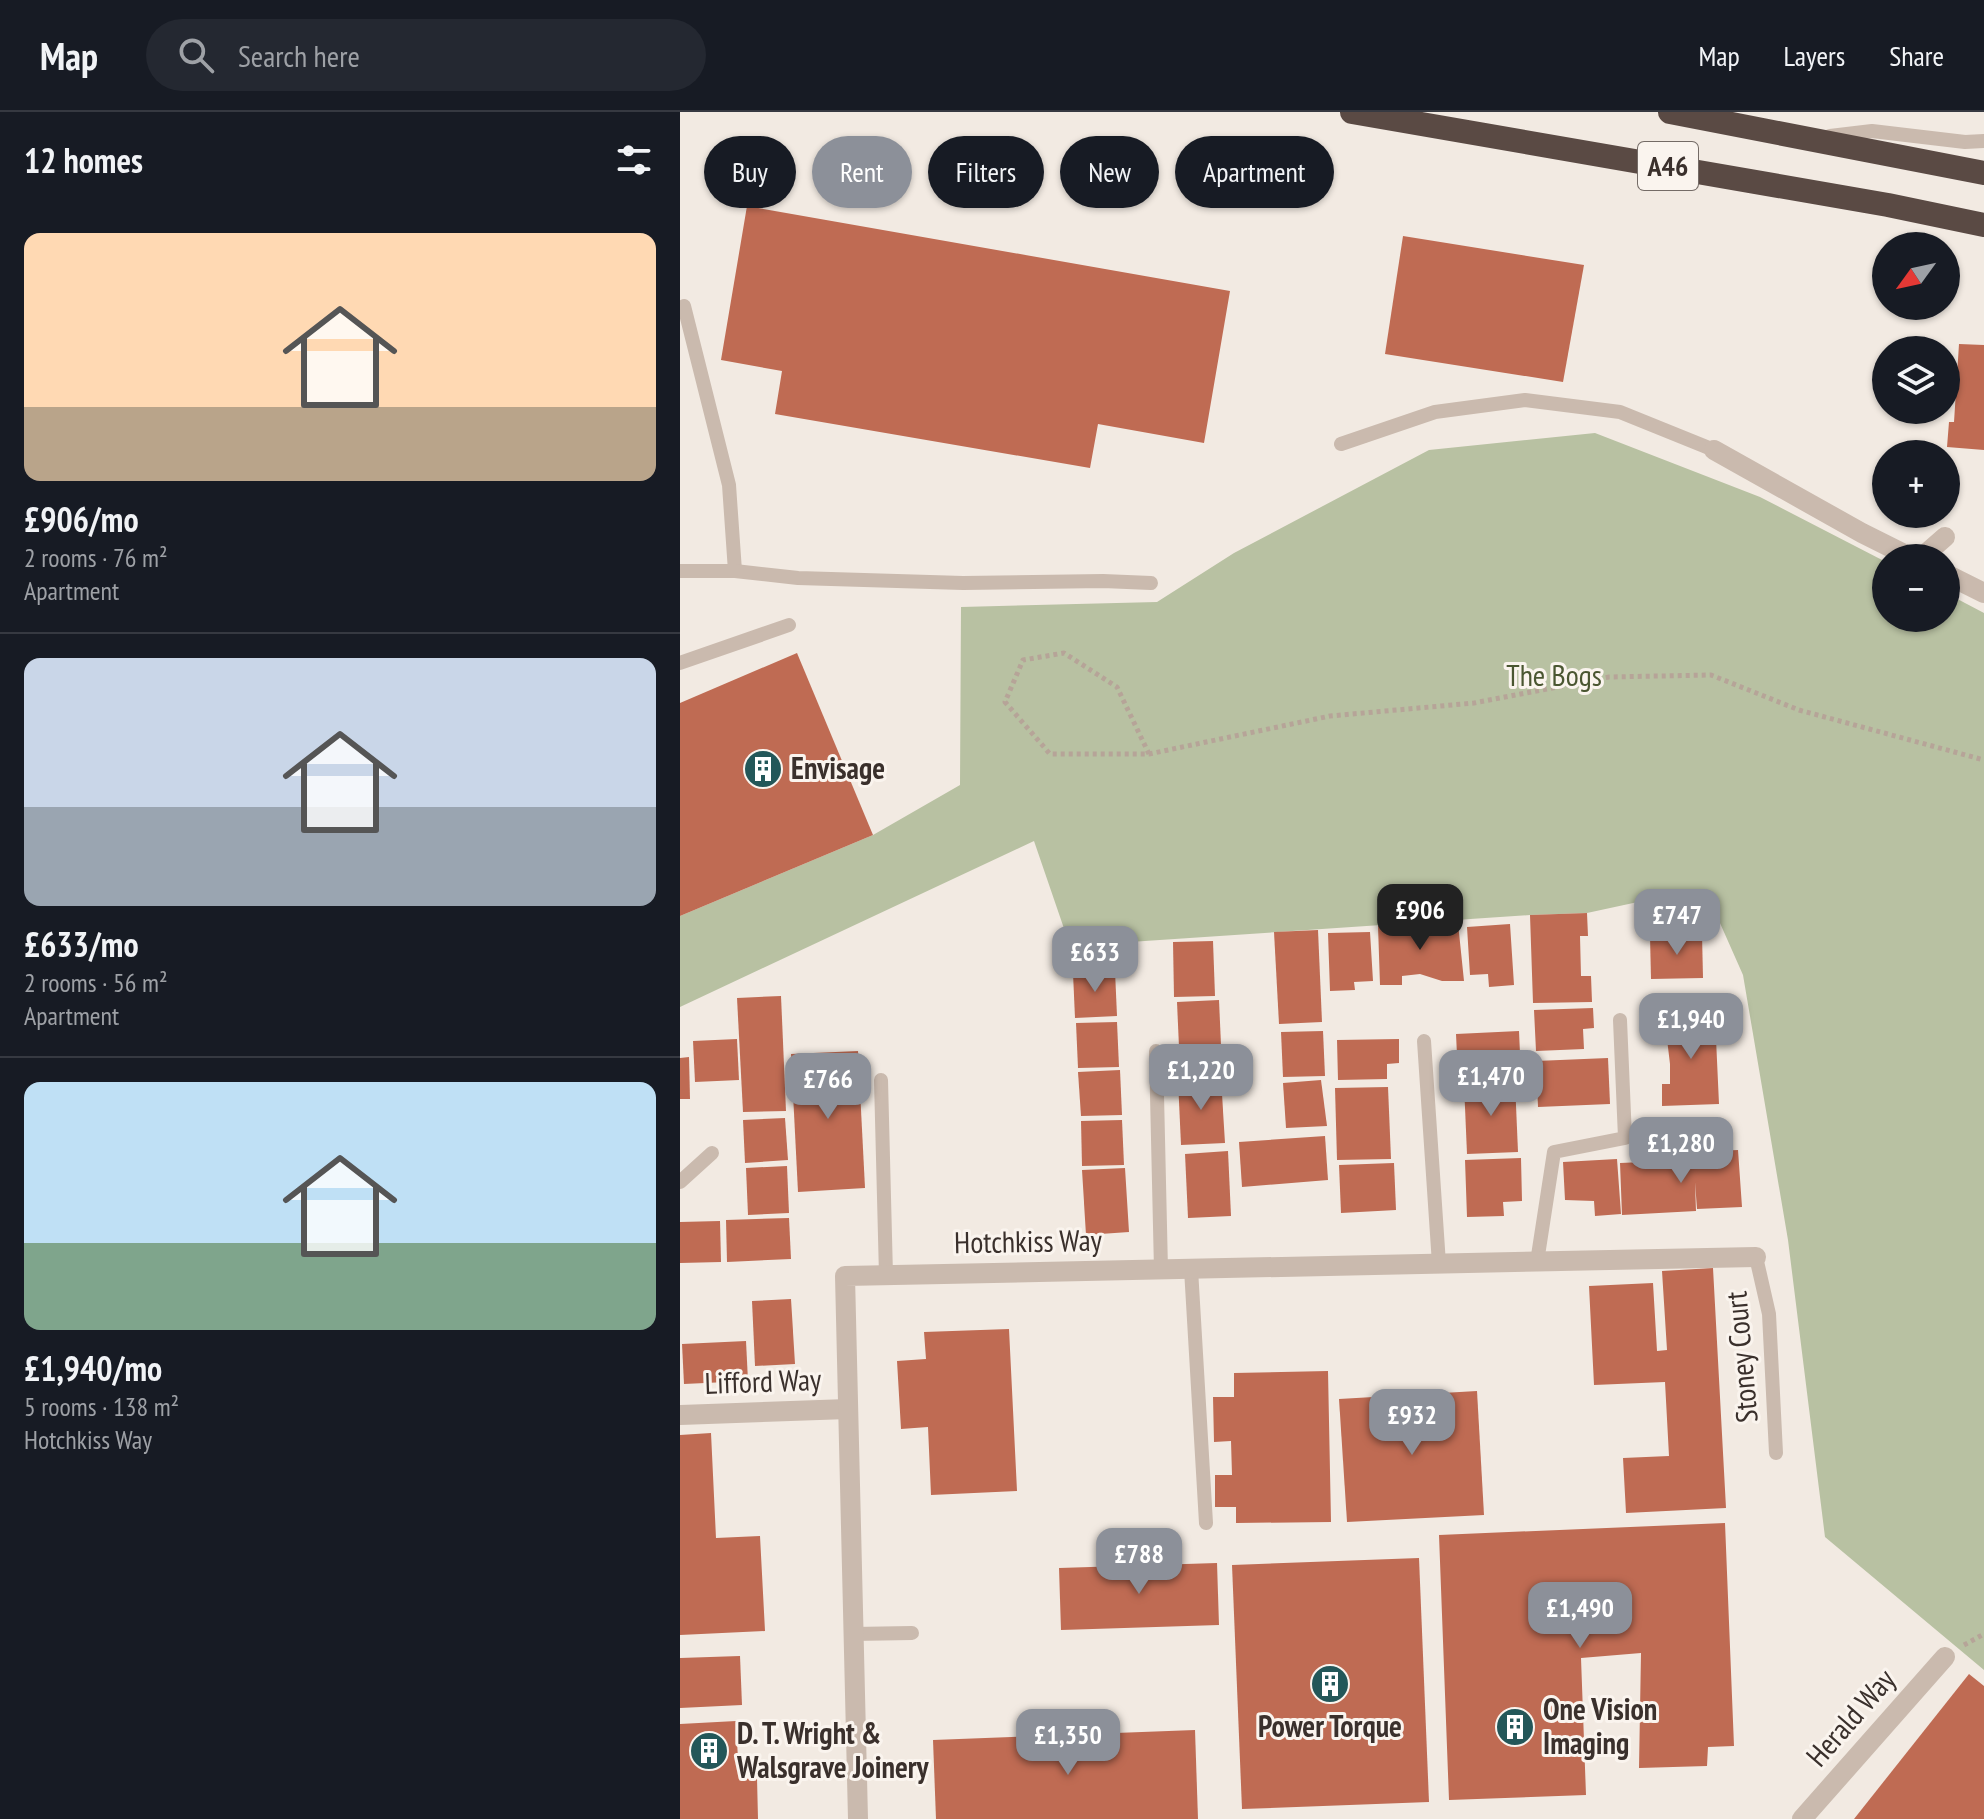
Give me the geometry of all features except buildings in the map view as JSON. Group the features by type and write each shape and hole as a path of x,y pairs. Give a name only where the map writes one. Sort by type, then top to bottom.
{"highway":[{"name":"A46","path":"1352,112 1888,205 1984,225"},
{"name":"A46","path":"1670,112 1984,173"},
{"path":"1888,205 1984,243"}],"street":[{"path":"1714,450 1884,544"},
{"path":"1937,544 1945,537"},
{"path":"1960,581 1984,593"},
{"name":"Hotchkiss Way","path":"858,1819 845,1276 1756,1257"},
{"name":"Lifford Way","path":"680,1415 848,1409"},
{"name":"Herald Way","path":"1802,1819 1945,1657"}],"lane":[{"path":"1814,138 1872,131 1965,142 1984,141"},
{"path":"684,306 729,485 735,571"},
{"path":"1341,444 1435,412 1525,400 1620,412 1714,450"},
{"path":"680,571 963,583 1151,583"},
{"path":"680,663 789,625"},
{"path":"1537,1262 1554,1152 1625,1138 1620,1020"},
{"path":"1424,1041 1439,1264"},
{"path":"1156,1051 1161,1270"},
{"path":"881,1080 886,1275"},
{"path":"680,1182 712,1153"},
{"name":"Stoney Court","path":"1756,1257 1769,1314 1776,1453"},
{"path":"1191,1269 1206,1523"},
{"path":"853,1634 912,1633"}],"path":[{"path":"1149,754 1117,687 1064,653 1023,660 1005,702 1050,754 1149,754 1330,716 1474,703 1609,677 1711,675 1799,710 1984,760"},
{"path":"1975,1639 1984,1640"}],"green space":[{"name":"The Bogs","path":"1595,433 1760,497 1872,555 1872,632 1960,632 1960,600 1984,613 1984,1670 1825,1537 1788,1240 1743,975 1712,905 1698,889 1587,913 1070,946 1034,841 680,1007 680,916 873,835 960,785 961,607 1157,602 1234,553 1429,450"}],"place":[{"name":"Envisage","path":"763,769"},
{"name":"Power Torque","path":"1330,1684"},
{"name":"One Vision Imaging","path":"1515,1727"},
{"name":"D. T. Wright & Walsgrave Joinery","path":"709,1751"}]}
